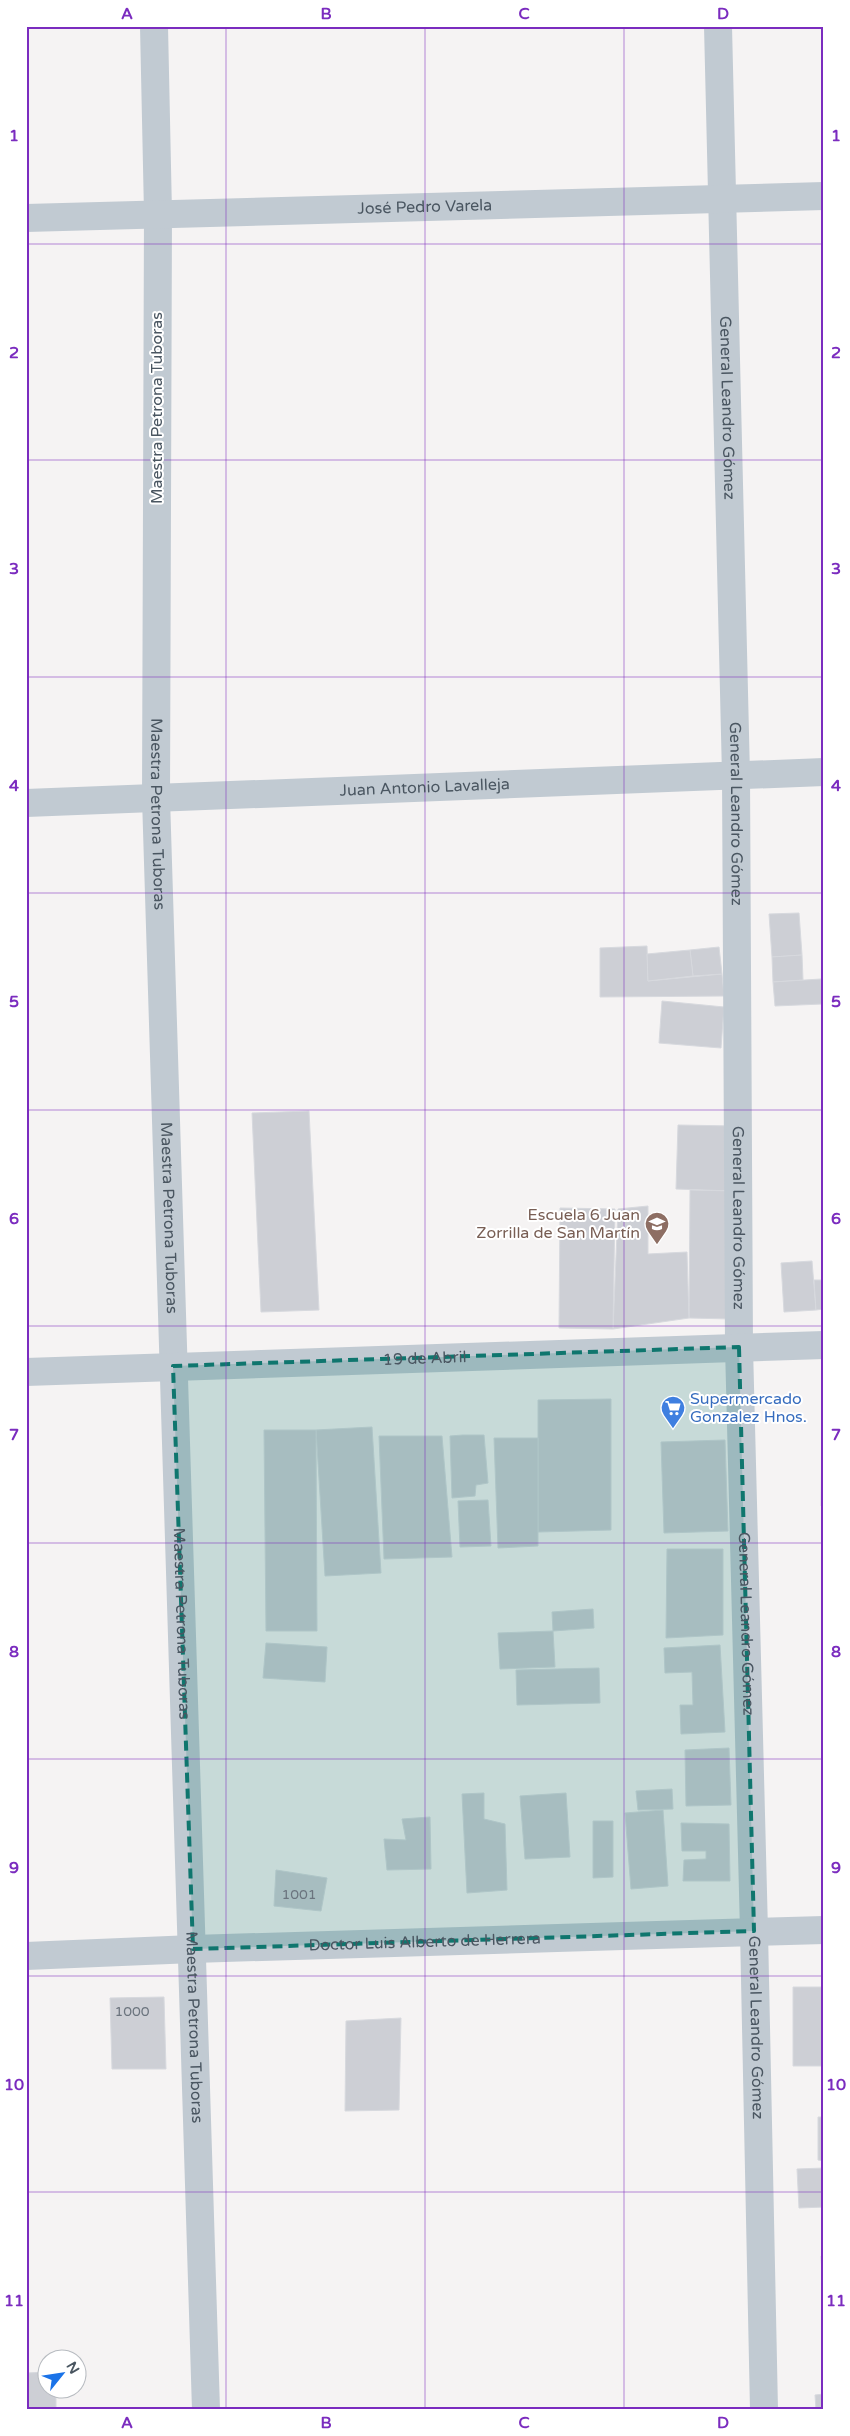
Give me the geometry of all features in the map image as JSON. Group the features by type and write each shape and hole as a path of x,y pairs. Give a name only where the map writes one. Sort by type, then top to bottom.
{"street":[{"name":"Maestra Petrona Tuboras","path":"154,26 158,213 156,798 206,2410"},
{"name":"General Leandro Gómez","path":"718,26 736,774 739,1347 764,2410"},
{"name":"José Pedro Varela","path":"26,218 824,196"},
{"name":"Juan Antonio Lavalleja","path":"26,803 824,772"},
{"name":"19 de Abril","path":"26,1372 824,1345"},
{"name":"Doctor Luis Alberto de Herrera","path":"26,1956 193,1948 824,1930"}],"highlighted area":[{"path":"739,1347 754,1931 193,1949 173,1366"}],"building":[{"path":"799,913 802,955 772,957 769,914"},
{"path":"647,946 648,981 722,974 724,996 600,997 600,948"},
{"path":"719,947 722,974 693,976 690,950"},
{"path":"690,950 693,976 648,981 647,954"},
{"path":"802,955 803,980 773,982 772,957"},
{"path":"821,979 822,1004 775,1006 773,982"},
{"path":"662,1001 724,1007 721,1048 659,1043"},
{"path":"309,1111 319,1310 261,1312 252,1113"},
{"path":"678,1125 734,1126 733,1191 676,1189"},
{"path":"690,1190 733,1191 731,1319 689,1318"},
{"path":"648,1206 648,1254 687,1252 689,1318 613,1329 618,1209"},
{"path":"560,1208 615,1209 613,1329 559,1328"},
{"path":"812,1261 816,1310 784,1312 781,1263"},
{"path":"814,1280 824,1280 824,1309 816,1310"},
{"path":"611,1399 611,1530 538,1532 538,1400"},
{"path":"823,1403 824,1434 822,1434"},
{"path":"372,1427 381,1573 325,1576 316,1430"},
{"path":"264,1430 316,1430 317,1631 266,1631"},
{"path":"822,1434 824,1434 824,1506 821,1506"},
{"path":"484,1435 488,1483 476,1485 475,1496 452,1498 450,1436"},
{"path":"379,1436 442,1436 452,1557 384,1559"},
{"path":"494,1438 538,1438 538,1546 498,1548"},
{"path":"725,1440 728,1531 664,1533 661,1442"},
{"path":"488,1500 491,1546 460,1547 458,1501"},
{"path":"667,1549 723,1549 723,1635 666,1638"},
{"path":"593,1609 594,1628 553,1631 552,1612"},
{"path":"553,1631 555,1667 500,1669 498,1633"},
{"path":"266,1643 327,1647 325,1682 263,1678"},
{"path":"720,1645 725,1732 681,1734 680,1705 693,1705 692,1672 665,1673 664,1648"},
{"path":"599,1668 600,1703 517,1705 516,1670"},
{"path":"729,1748 731,1805 686,1806 685,1750"},
{"path":"672,1789 673,1809 638,1810 636,1791"},
{"path":"484,1793 484,1819 505,1824 507,1890 467,1893 462,1794"},
{"path":"566,1793 570,1857 525,1859 520,1796"},
{"path":"663,1810 668,1886 631,1889 625,1813"},
{"path":"430,1817 431,1869 387,1870 384,1839 406,1840 402,1819"},
{"path":"593,1821 613,1821 613,1877 593,1878"},
{"path":"681,1823 729,1824 730,1881 683,1881 684,1860 706,1859 706,1851 682,1851"},
{"path":"276,1870 327,1878 321,1911 274,1906"},
{"path":"793,1987 824,1987 823,2066 793,2066"},
{"path":"164,1997 166,2069 112,2069 110,1998"},
{"path":"401,2018 399,2110 345,2111 346,2021"},
{"path":"818,2117 824,2117 824,2161 818,2160"},
{"path":"824,2168 824,2207 799,2208 797,2169"},
{"path":"821,2256 824,2256 824,2311"},
{"path":"38,2372 38,2398 56,2398 56,2410 26,2410 26,2373"},
{"path":"824,2394 824,2410 816,2410 815,2395"}],"place":[{"name":"Escuela 6 Juan Zorrilla de San Martín","path":"657,1245"},
{"name":"Supermercado Gonzalez Hnos.","path":"673,1429"}]}
